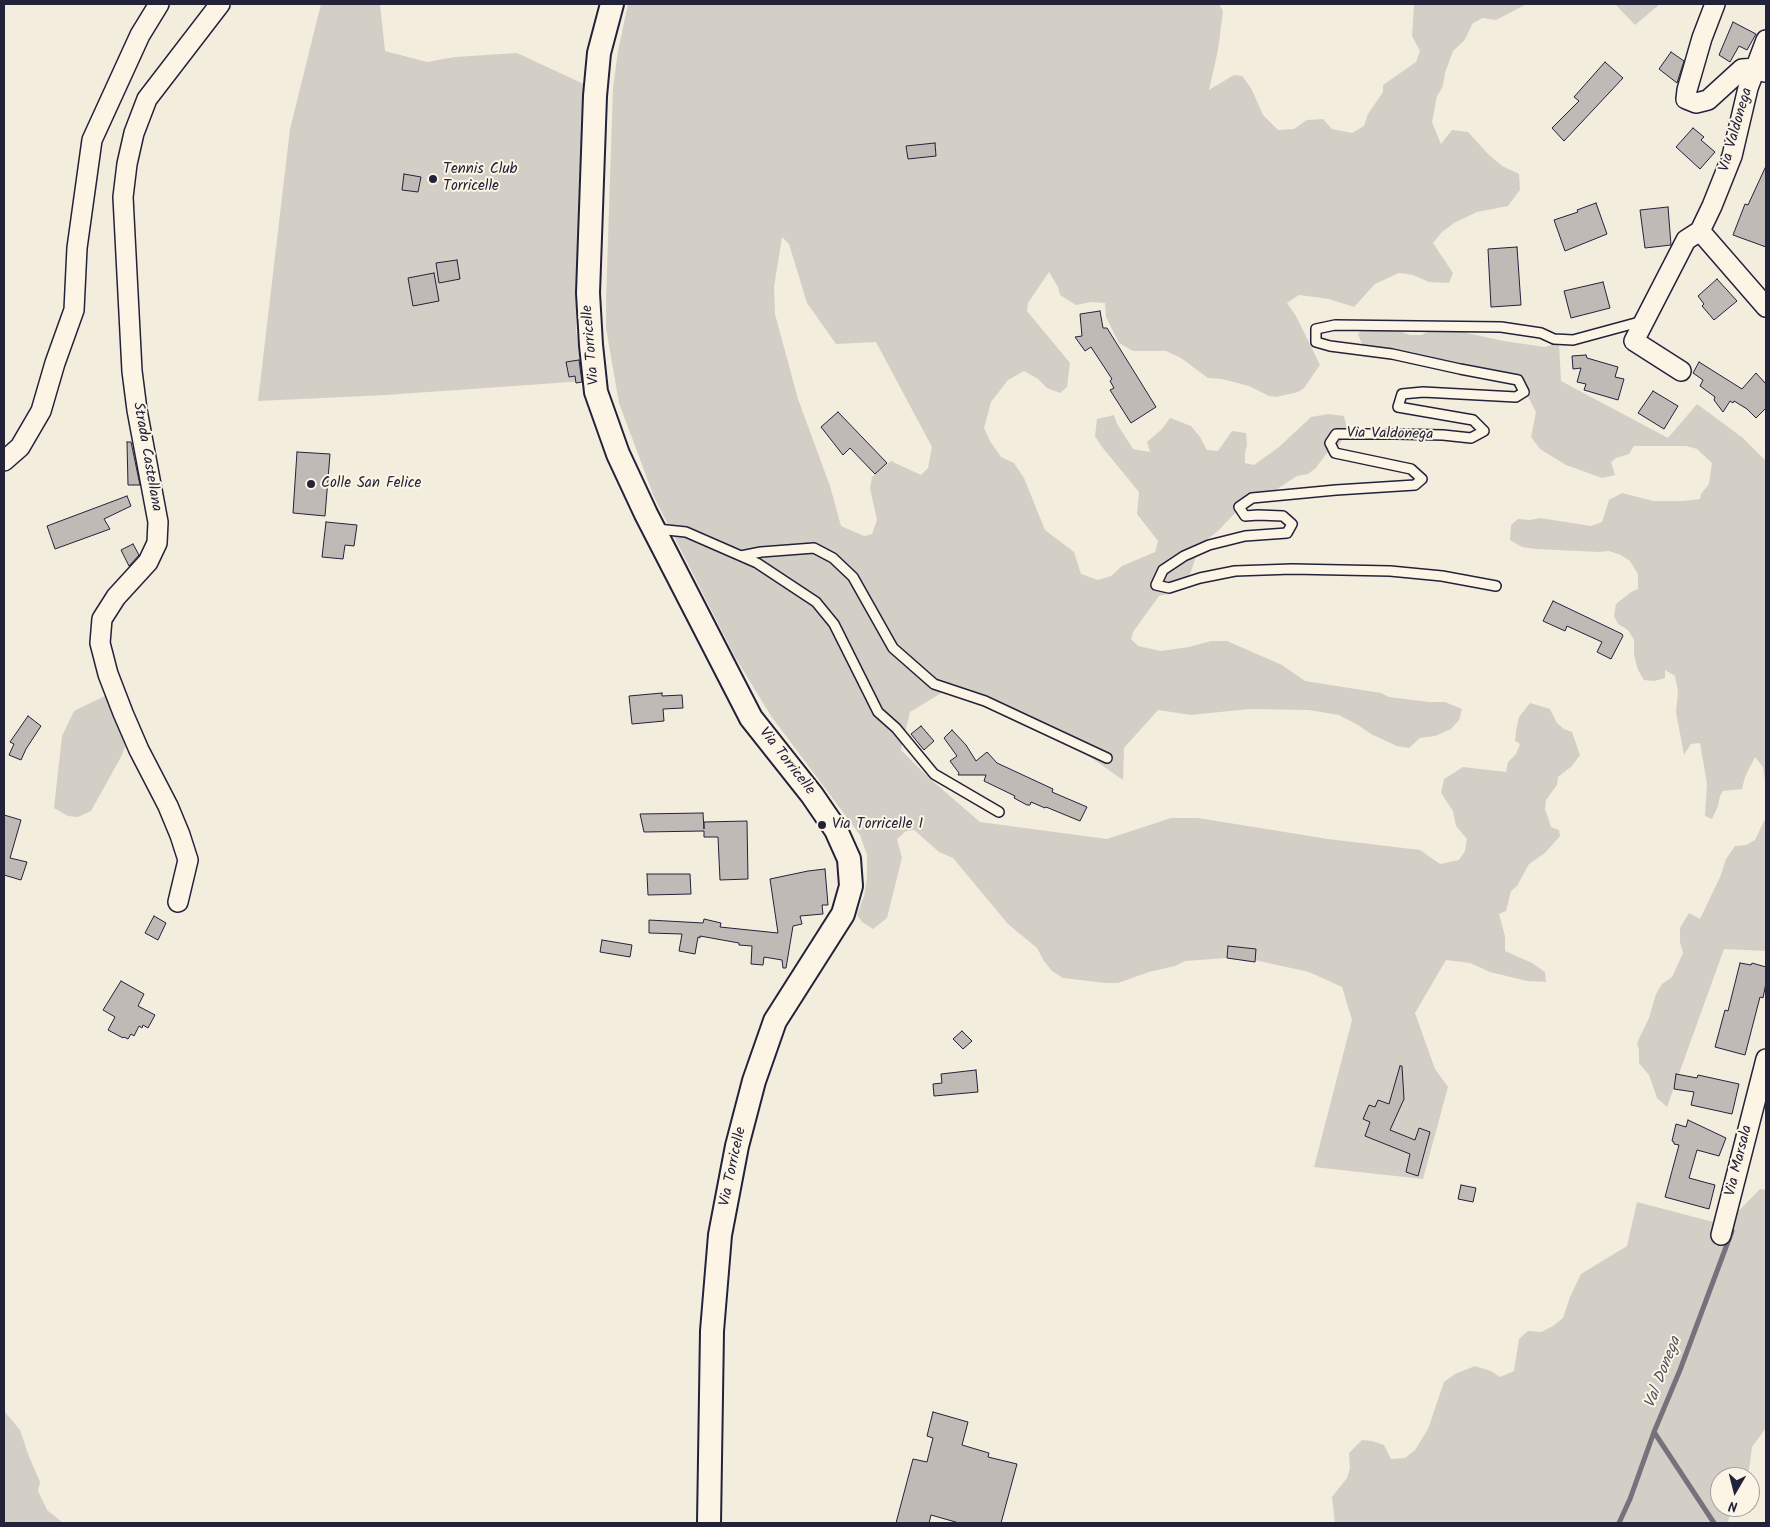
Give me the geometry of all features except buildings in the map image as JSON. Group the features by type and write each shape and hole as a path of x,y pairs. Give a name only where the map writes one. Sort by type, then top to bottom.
{"street":[{"path":"4,461 20,447 42,410 55,363 74,310 77,248 92,140 140,36 159,4"},
{"name":"Strada Castellana","path":"178,902 188,860 171,813 139,750 123,713 108,674 100,643 102,619 116,597 148,562 157,543 158,529 132,371 123,197 127,164 134,133 147,98 220,4"},
{"name":"Via Torricelle","path":"612,4 599,53 594,96 588,293 596,392 618,454 752,718 812,795 836,830 849,859 850,886 843,914 775,1021 754,1081 737,1146 720,1235 712,1331 709,1523"},
{"name":"Via Valdonega","path":"1715,4 1689,81 1686,99 1696,102 1708,100 1742,69 1761,70"},
{"name":"Via Valdonega","path":"1681,370 1634,341 1686,240 1700,231 1712,206 1732,156 1748,88 1761,70 1766,40"},
{"path":"1700,231 1766,307"},
{"name":"Via Marsala","path":"1721,1234 1766,1059"}],"lane":[{"name":"Via Valdonega","path":"1496,586 1442,576 1390,571 1292,569 1235,571 1200,578 1169,588 1156,586 1163,570 1184,556 1209,545 1246,536 1287,533 1292,524 1283,516 1258,514 1245,516 1239,507 1252,498 1414,485 1422,479 1410,469 1335,453 1330,443 1336,434 1443,435 1471,438 1484,431 1473,420 1398,407 1402,394 1423,392 1516,398 1524,392 1518,380 1392,354 1330,346 1316,342 1316,329 1335,325 1501,327 1541,333 1554,339 1573,340 1643,321"},
{"path":"654,528 686,532 757,563 816,602 834,624 878,712 896,728 934,774 999,812"},
{"path":"741,556 761,552 814,548 833,558 853,577 893,648 934,684 985,701 1107,758"}],"shaded area":[{"name":"Tennis Club Torricelle","path":"321,4 380,4 385,51 427,62 455,57 517,53 588,86 579,229 576,331 585,381 386,395 258,401 290,129"},
{"path":"628,4 1219,4 1223,11 1218,50 1209,90 1234,75 1242,76 1251,88 1263,115 1278,130 1294,129 1307,120 1323,119 1332,129 1352,133 1364,126 1368,114 1383,92 1383,85 1416,62 1420,51 1412,36 1414,4 1531,4 1525,5 1496,20 1483,18 1473,23 1464,41 1453,51 1445,73 1443,86 1437,96 1432,122 1441,144 1452,130 1468,132 1502,166 1519,174 1520,190 1508,206 1477,212 1454,223 1442,232 1433,243 1453,273 1449,283 1429,282 1413,275 1399,273 1375,284 1354,307 1329,299 1299,295 1287,303 1296,316 1320,365 1304,388 1298,392 1276,397 1269,396 1249,386 1222,379 1208,378 1181,358 1166,351 1133,351 1119,343 1106,317 1105,303 1091,302 1076,305 1060,295 1058,287 1049,272 1028,303 1027,311 1070,363 1067,387 1060,393 1047,388 1038,379 1024,371 1008,380 991,402 984,428 1001,457 1014,463 1024,478 1045,530 1074,552 1081,574 1098,580 1111,576 1122,566 1155,552 1158,541 1137,514 1139,492 1095,436 1097,419 1114,415 1117,424 1133,449 1150,452 1147,442 1162,429 1170,418 1191,426 1207,450 1218,451 1232,431 1246,433 1245,463 1254,465 1279,447 1311,417 1328,414 1344,416 1348,433 1337,447 1326,454 1316,468 1308,474 1297,476 1257,502 1238,510 1218,531 1200,545 1187,583 1172,593 1159,596 1133,632 1131,639 1138,646 1161,651 1189,647 1211,641 1227,641 1282,665 1305,681 1381,693 1389,697 1445,702 1462,709 1459,720 1451,729 1435,736 1420,738 1409,748 1397,746 1371,734 1339,715 1309,710 1249,709 1191,715 1158,710 1124,748 1123,780 1056,733 943,692 910,712 901,750 928,777 980,822 1107,839 1171,818 1198,818 1328,839 1420,850 1440,864 1459,860 1465,851 1467,839 1456,826 1453,811 1441,793 1444,779 1463,767 1506,772 1508,762 1516,754 1520,744 1515,741 1519,717 1530,703 1550,709 1557,723 1564,729 1572,732 1580,755 1572,766 1558,777 1557,785 1546,800 1545,809 1551,827 1559,830 1560,836 1545,853 1529,864 1517,886 1511,891 1506,911 1499,914 1505,936 1505,951 1532,963 1545,972 1546,982 1527,981 1490,972 1470,963 1446,960 1415,1013 1435,1069 1448,1087 1423,1179 1314,1167 1352,1020 1342,987 1309,972 1241,957 1185,961 1175,966 1149,972 1118,983 1063,978 1052,971 1037,948 1008,924 953,858 939,852 914,830 906,831 897,839 902,858 887,918 873,929 862,922 857,915 864,896 867,878 867,855 860,835 771,716 735,657 654,497 619,403 606,328 613,88 618,51","holes":["782,237 789,244 807,303 836,344 876,342 932,447 928,468 921,475 891,461 872,477 870,488 877,520 872,534 864,536 841,526 830,486 798,399 775,314 774,287"]},
{"path":"1615,4 1660,4 1635,25"},
{"path":"1451,326 1462,332 1504,341 1545,347 1559,343 1561,381 1668,438 1697,404 1743,438 1766,461 1766,787 1763,767 1755,757 1745,777 1742,789 1723,791 1712,819 1705,816 1707,784 1700,743 1691,744 1684,755 1676,712 1678,692 1675,676 1665,670 1665,678 1654,681 1644,680 1638,670 1634,655 1634,640 1628,630 1618,624 1614,616 1616,604 1638,589 1638,574 1630,561 1621,555 1609,551 1536,549 1522,547 1510,540 1511,525 1518,519 1530,520 1540,518 1591,526 1602,522 1609,500 1622,493 1653,501 1700,499 1701,494 1709,484 1712,463 1697,449 1686,446 1634,446 1629,454 1616,458 1611,462 1615,475 1602,478 1566,465 1540,449 1531,437 1536,412 1519,383 1378,356 1363,347 1358,334 1364,328 1391,328 1410,335 1422,335 1434,327"},
{"path":"107,695 124,733 125,747 91,811 78,817 68,816 54,808 62,736 74,711"},
{"path":"1766,796 1766,951 1724,949 1667,1107 1657,1098 1649,1075 1639,1063 1637,1043 1649,1018 1656,994 1662,984 1672,977 1683,953 1680,942 1680,928 1689,913 1700,919 1721,875 1726,859 1735,846 1746,845 1755,840 1765,819"},
{"path":"1760,1189 1766,1190 1766,1428 1752,1447 1749,1467 1710,1467 1710,1517 1729,1517 1728,1523 1335,1523 1332,1497 1347,1478 1350,1468 1349,1453 1362,1440 1384,1445 1391,1459 1405,1458 1415,1450 1428,1429 1444,1382 1455,1374 1475,1366 1491,1371 1500,1377 1514,1371 1519,1339 1528,1331 1541,1332 1563,1318 1581,1274 1627,1246 1637,1202 1725,1225"},
{"path":"4,1411 20,1430 40,1482 38,1491 47,1510 63,1523 4,1523"}],"waterway":[{"name":"Val Donega","path":"1619,1523 1680,1370 1732,1231"},
{"path":"1654,1432 1714,1523"}],"place":[{"name":"Tennis Club Torricelle","path":"433,179"},
{"name":"Colle San Felice","path":"311,484"},
{"name":"Via Torricelle I","path":"822,825"}]}
